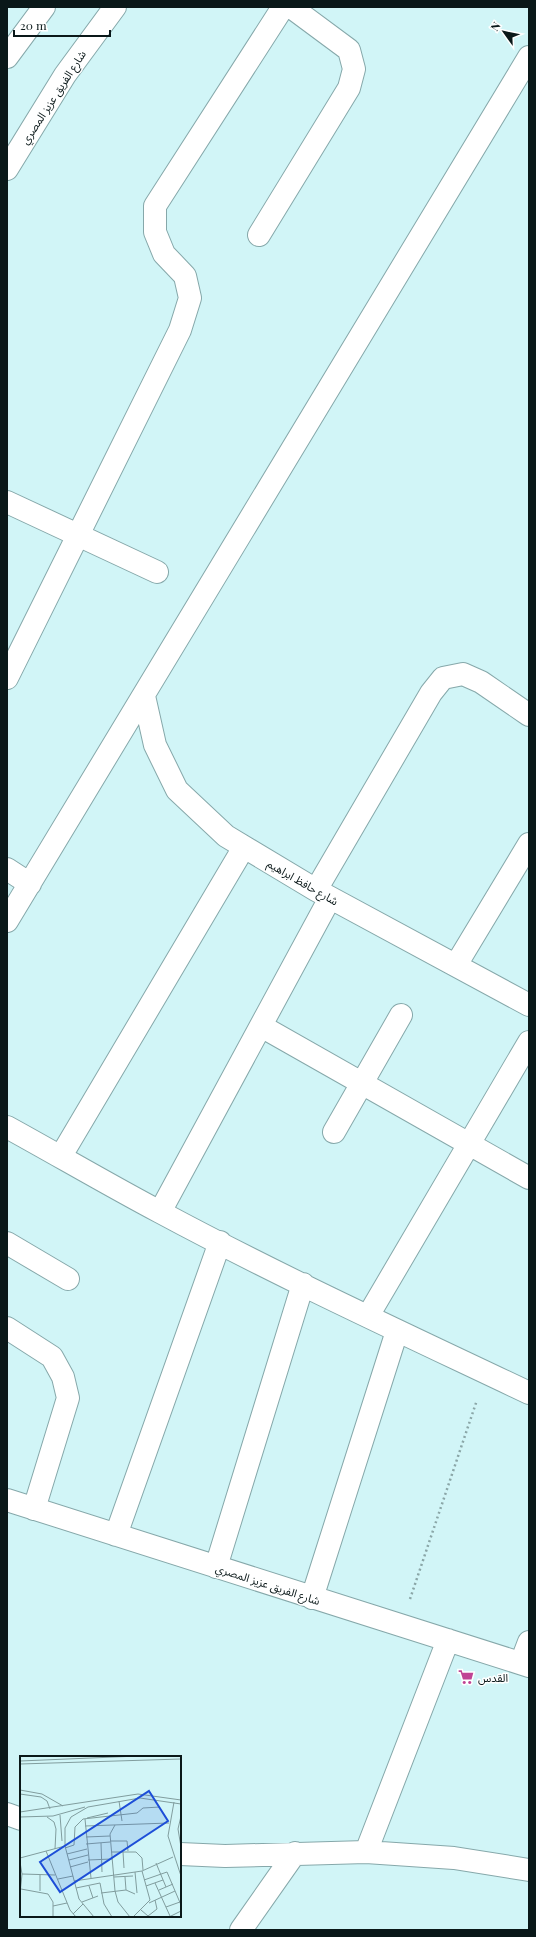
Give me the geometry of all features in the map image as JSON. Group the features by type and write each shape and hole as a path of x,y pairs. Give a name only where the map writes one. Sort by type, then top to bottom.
{"street":[{"path":"7,57 44,7"},
{"name":"شارع الفريق عزيز المصري","path":"7,169 65,75 115,7"},
{"path":"7,678 180,330 190,298 185,276 164,254 155,232 155,206 283,7"},
{"path":"259,235 349,88 354,69 349,50 291,7"},
{"path":"7,921 529,57"},
{"path":"7,502 157,572"},
{"path":"160,1212 261,1026 323,894 431,693 443,678 463,674 481,682 529,715"},
{"name":"شارع حافظ ابراهيم","path":"144,696 155,745 177,790 226,836 323,894 529,1005"},
{"path":"456,965 529,844"},
{"path":"61,1156 244,847"},
{"path":"7,869 30,884"},
{"path":"334,1132 401,1015"},
{"path":"261,1026 529,1178"},
{"path":"368,1316 529,1042"},
{"path":"7,1127 160,1212 397,1331 529,1393"},
{"path":"116,1535 220,1242"},
{"path":"7,1243 68,1280"},
{"path":"216,1567 303,1284"},
{"path":"7,1328 52,1357 63,1377 68,1398 34,1509"},
{"path":"312,1598 397,1331"},
{"name":"شارع الفريق عزيز المصري","path":"7,1500 525,1665"},
{"path":"366,1852 448,1640"},
{"path":"525,1665 529,1642"},
{"path":"7,1814 20,1818"},
{"path":"181,1854 225,1856 366,1852 454,1858 529,1870"},
{"path":"241,1930 295,1853"}],"path":[{"path":"401,1626 487,1373"}],"place":[{"name":"القدس","path":"466,1677"}]}
